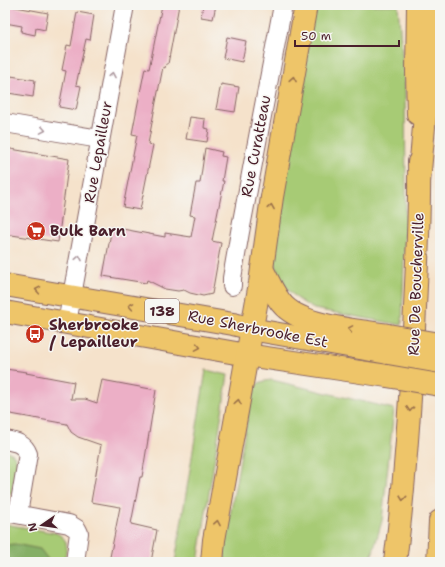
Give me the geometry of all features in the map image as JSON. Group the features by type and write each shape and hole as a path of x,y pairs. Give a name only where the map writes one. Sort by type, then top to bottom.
{"main road":[{"path":"212,562 214,540 252,328 272,197 306,5"},
{"name":"Rue De Boucherville","path":"395,562 405,481 410,408 419,182 417,72 418,5"},
{"path":"419,182 434,5"},
{"path":"262,269 279,300 296,315 388,344 440,344"},
{"name":"Rue Sherbrooke Est","path":"5,285 252,328 388,344 440,362"},
{"name":"Rue Sherbrooke Est","path":"5,312 247,356 440,384"},
{"path":"438,562 440,521"}],"street":[{"name":"Rue Lepailleur","path":"67,323 125,5"},
{"name":"Rue Curatteau","path":"232,286 240,232 283,5"},
{"path":"5,123 100,139"},
{"path":"5,440 23,445 28,454 11,513 74,526 79,533 75,562"}],"green space":[{"path":"314,5 398,5 405,89 406,191 402,325 314,309 289,291 279,276 276,267 273,246"},
{"path":"206,370 228,375 198,562 175,562"},
{"path":"272,380 394,409 382,521 370,562 225,562 224,550 252,391 260,382"},
{"path":"5,450 13,454 17,465 12,492 5,498"},
{"path":"5,524 56,533 61,536 66,542 64,562 5,562"},
{"path":"15,544 40,549 50,562 5,562 5,545"}],"building":[{"path":"5,5 48,13 45,30 36,28 35,35 21,32 22,26 5,23"},
{"path":"162,5 179,5 168,64 166,64 165,68 163,67 154,112 148,144 153,145 140,210 123,207 137,135 132,134 137,108 145,68 149,69"},
{"path":"203,5 216,5 213,19 201,17"},
{"path":"77,12 94,15 90,40 86,39 76,85 81,86 76,110 59,107 66,71 62,70 67,45 71,46"},
{"path":"227,37 246,41 242,62 223,58"},
{"path":"11,76 35,80 33,97 8,93"},
{"path":"221,84 239,87 235,112 216,109"},
{"path":"190,117 205,119 204,128 209,129 207,142 186,139"},
{"path":"5,148 69,159 58,242 5,234 9,200 5,199"},
{"path":"205,148 222,152 221,156 226,157 222,181 224,181 212,241 221,243 212,294 203,296 184,290 178,291 165,289 147,280 146,283 103,276 112,227 165,237 165,233 191,237 195,216 190,215 196,183 200,183"},
{"path":"5,369 74,382 71,399 85,399 97,403 102,380 156,390 142,477 140,477 131,524 157,530 151,562 109,562 120,507 91,502 101,445 78,437 71,432 67,424 5,413"}],"place":[{"name":"Bulk Barn","path":"36,231"},
{"name":"Sherbrooke / Lepailleur","path":"35,334"}]}
